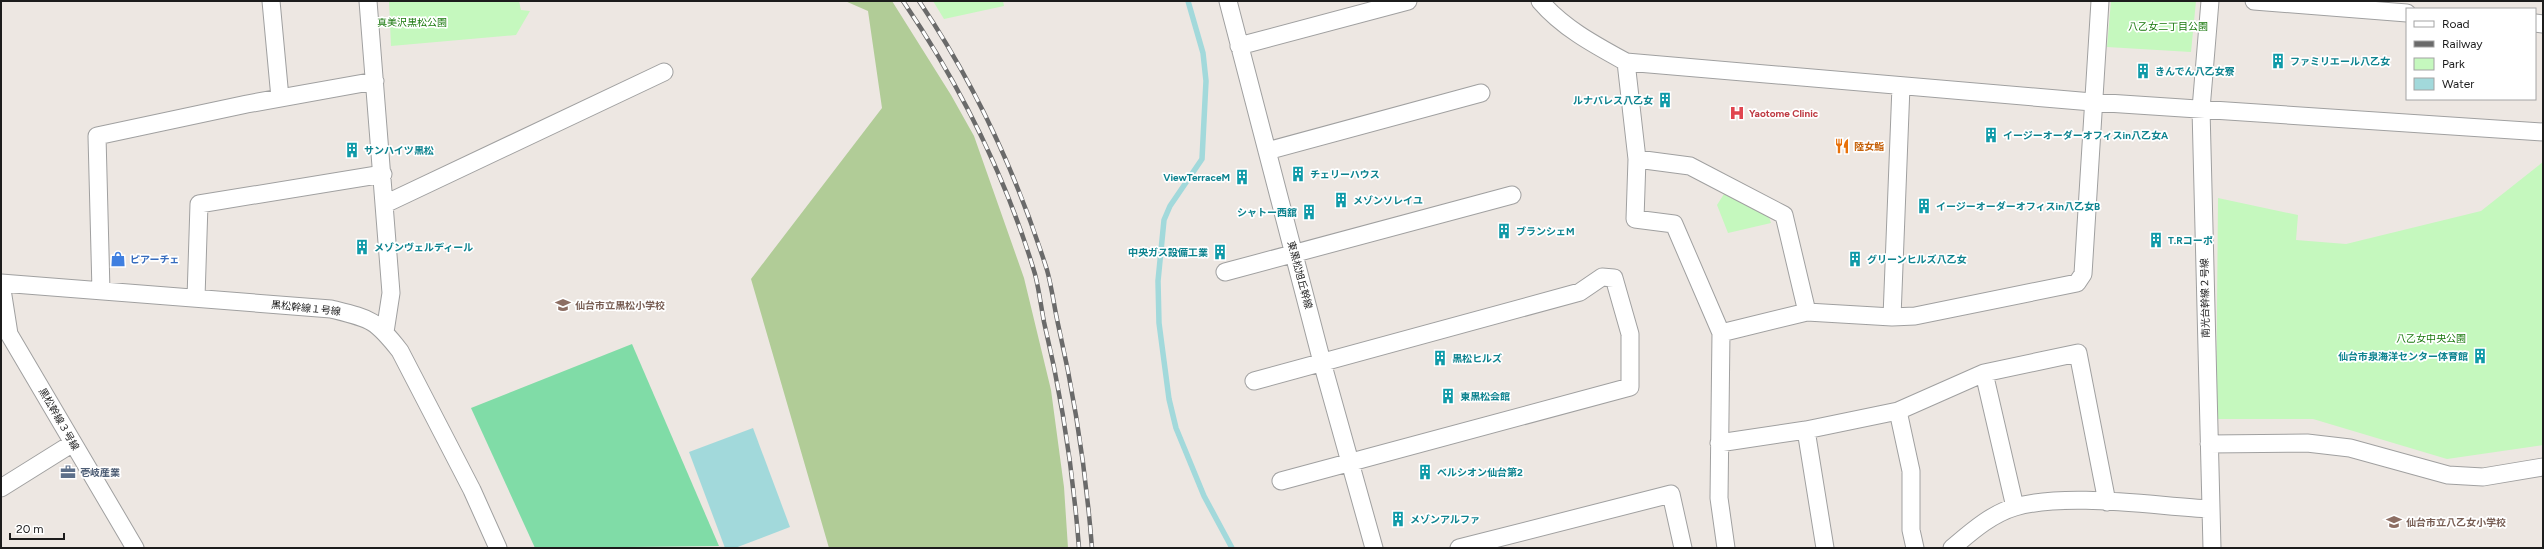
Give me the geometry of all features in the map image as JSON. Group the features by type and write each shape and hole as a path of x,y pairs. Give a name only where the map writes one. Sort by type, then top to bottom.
{"street":[{"path":"271,1 280,98"},
{"path":"368,1 383,174 391,293 385,332"},
{"name":"東黒松旭丘幹線","path":"1228,1 1322,362 1374,548"},
{"path":"1239,46 1408,1"},
{"path":"1540,1 1551,14 1587,41 1626,62 2092,102 2543,132"},
{"path":"1720,333 1807,312 1892,318 1914,316 2077,283 2083,274 2092,102 2100,1"},
{"name":"南光台幹線２号線","path":"2210,1 2201,109 2212,548"},
{"path":"2254,1 2406,13"},
{"path":"1626,62 1637,159 1635,219 1674,224 1720,333 1719,498 1726,548"},
{"path":"385,204 664,72"},
{"path":"101,291 97,136 280,98 375,81"},
{"path":"1892,318 1901,86"},
{"path":"1267,151 1481,93"},
{"path":"1637,159 1690,166 1784,215 1807,312"},
{"path":"196,298 199,204 383,174"},
{"path":"1225,272 1512,195"},
{"path":"1254,381 1580,292 1602,277 1614,278 1630,334 1630,386 1281,481"},
{"name":"黒松幹線１号線","path":"1,283 332,309 368,318 385,332 400,351 472,490 498,548"},
{"name":"黒松幹線３号線","path":"1,283 9,334 135,548"},
{"path":"1719,443 1806,430 1898,411 1984,373 2078,354 2107,502"},
{"path":"1984,373 2015,507"},
{"path":"1898,411 1911,471 1910,506 1915,548"},
{"path":"1806,430 1825,548"},
{"path":"1,488 73,443"},
{"path":"2209,444 2306,443 2350,448 2448,475 2483,477 2543,467"},
{"path":"1459,548 1670,494 1683,548"},
{"path":"1952,548 1986,520 2015,507 2059,501 2107,502 2210,509"}],"green space":[{"name":"真美沢黒松公園","path":"389,1 519,1 521,10 530,11 516,35 391,46"},
{"path":"845,1 892,1 951,95 974,136 1024,278 1051,390 1064,487 1068,548 829,548 751,279 882,108 868,11"},
{"path":"933,1 1003,1 1004,6 944,19"},
{"name":"八乙女二丁目公園","path":"2111,1 2196,1 2191,52 2107,47"},
{"name":"八乙女中央公園","path":"2543,162 2543,445 2447,459 2313,419 2216,419 2218,198 2298,215 2296,240 2346,244 2481,211"},
{"path":"1724,194 1769,217 1771,223 1728,233 1717,205"},
{"path":"632,344 719,546 535,548 471,408"}],"water":[{"path":"753,428 790,527 735,548 725,548 689,452"}],"waterway":[{"path":"1188,1 1203,53 1206,81 1202,159 1170,206 1164,220 1158,281 1159,323 1169,399 1176,428 1204,496 1232,548"}],"railway":[{"path":"903,1 944,65 980,133 1010,202 1035,274 1066,434 1074,491 1079,548"},
{"path":"919,1 958,65 993,131 1022,200 1047,270 1075,407 1087,491 1092,548"}],"place":[{"name":"ファミリエール八乙女","path":"2278,61"},
{"name":"きんでん八乙女寮","path":"2143,71"},
{"name":"ルナパレス八乙女","path":"1665,100"},
{"name":"Yaotome Clinic","path":"1737,113"},
{"name":"イージーオーダーオフィスin八乙女A","path":"1991,135"},
{"name":"陸女鮨","path":"1842,146"},
{"name":"サンハイツ黒松","path":"352,150"},
{"name":"チェリーハウス","path":"1298,174"},
{"name":"ViewTerraceM","path":"1242,177"},
{"name":"メゾンソレイユ","path":"1341,200"},
{"name":"イージーオーダーオフィスin八乙女B","path":"1924,206"},
{"name":"シャトー西舘","path":"1309,212"},
{"name":"ブランシェM","path":"1504,231"},
{"name":"T.Rコーポ","path":"2156,240"},
{"name":"メゾンヴェルディール","path":"362,247"},
{"name":"中央ガス設備工業","path":"1220,252"},
{"name":"ピアーチェ","path":"118,259"},
{"name":"グリーンヒルズ八乙女","path":"1855,259"},
{"name":"仙台市立黒松小学校","path":"563,305"},
{"name":"仙台市泉海洋センター体育館","path":"2480,356"},
{"name":"黒松ヒルズ","path":"1440,358"},
{"name":"東黒松会館","path":"1448,396"},
{"name":"壱岐産業","path":"68,472"},
{"name":"ベルシオン仙台第2","path":"1425,472"},
{"name":"メゾンアルファ","path":"1398,519"},
{"name":"仙台市立八乙女小学校","path":"2394,522"}]}
